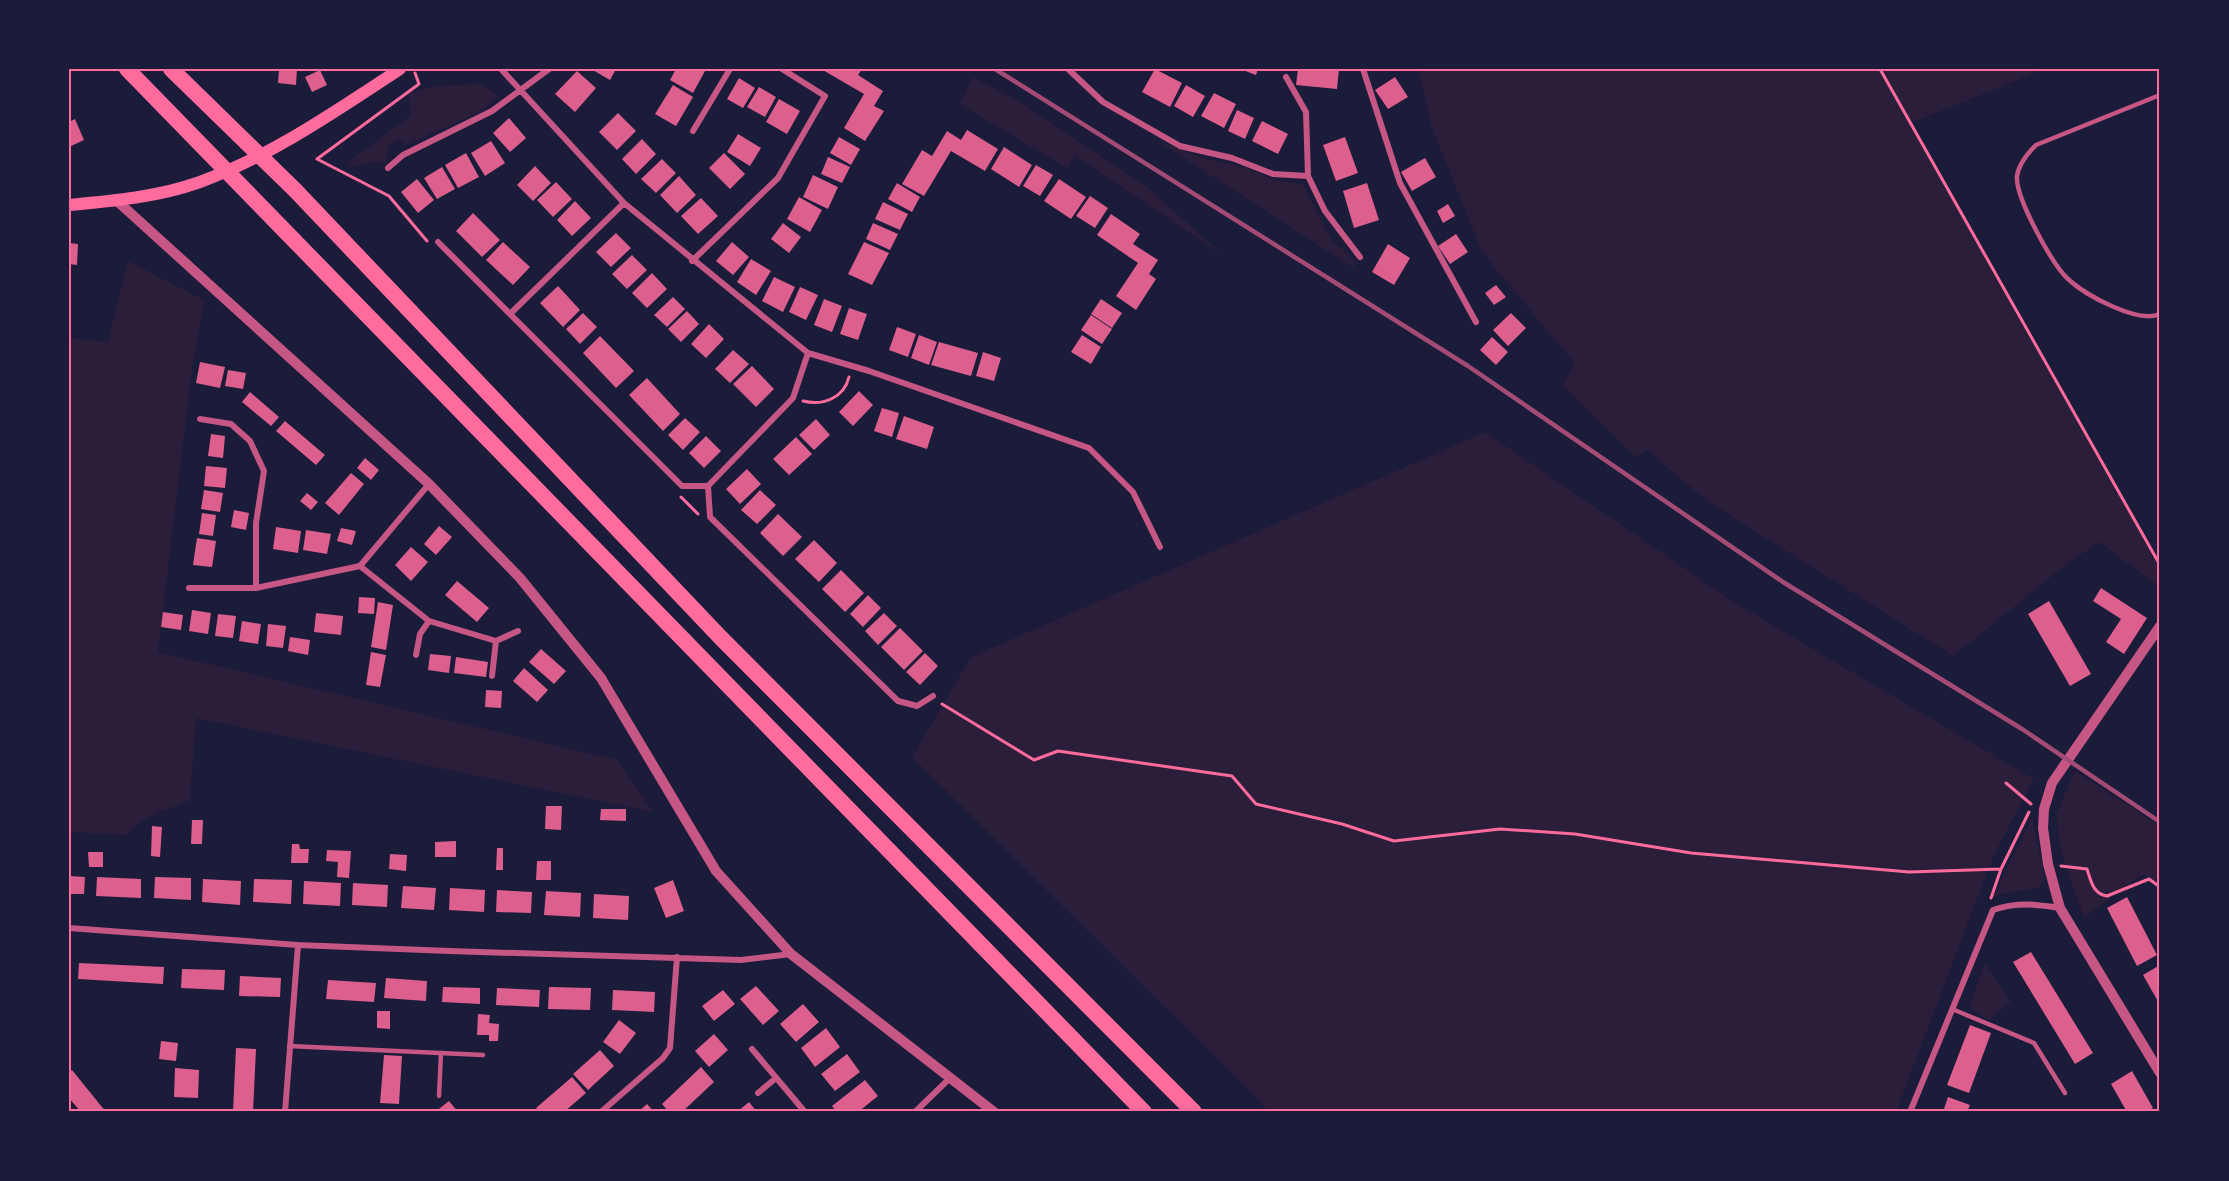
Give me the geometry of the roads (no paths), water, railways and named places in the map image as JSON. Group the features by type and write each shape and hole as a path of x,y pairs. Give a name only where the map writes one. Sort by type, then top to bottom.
{"highway":[{"path":"127,69 1144,1112"},
{"path":"171,69 295,190 721,638 1194,1112"}],"main road":[{"path":"69,205 160,193 200,182 285,144 400,69"}],"street":[{"path":"501,69 522,89 624,203 692,261 808,353 1089,448 1133,492 1160,547"},
{"path":"388,168 403,155 492,111 549,69"},
{"path":"693,131 730,69"},
{"path":"692,261 778,178 825,96 782,69"},
{"path":"1068,69 1103,102 1180,146 1232,158 1273,174 1308,176"},
{"path":"1364,69 1400,183 1476,322"},
{"path":"1286,77 1306,112 1308,176 1325,211 1360,258"},
{"path":"398,147 403,155"},
{"path":"116,200 429,484 520,578 601,678 716,871 791,954 994,1112"},
{"path":"511,313 624,203"},
{"path":"438,242 682,486 708,486 793,398 808,353"},
{"path":"200,419 231,424 250,441 264,471 255,523 256,588"},
{"path":"189,588 256,588 360,566 429,484"},
{"path":"708,486 710,517 898,701 917,706 933,696"},
{"path":"360,566 429,621 496,641 518,631"},
{"path":"416,655 420,634 429,621"},
{"path":"2160,626 2052,783 2044,809 2043,828 2048,864 2060,908 2160,1073"},
{"path":"492,676 496,641"},
{"path":"1910,1112 1993,910 2009,905 2026,904 2060,908"},
{"path":"69,928 298,945 741,960 791,954"},
{"path":"285,1112 298,945"},
{"path":"601,1112 663,1058 670,1048 677,957"},
{"path":"752,1049 805,1112"},
{"path":"758,1093 776,1078"},
{"path":"915,1112 950,1078"}],"lane":[{"path":"2160,95 2036,145 2024,157 2017,176 2019,194 2054,262 2067,279 2081,289 2139,317 2160,314"},
{"path":"1952,1009 2034,1043 2065,1093"},
{"path":"290,1046 483,1055"},
{"path":"440,1096 441,1053"}],"railway":[{"path":"995,69 1468,366 1783,582 2022,729 2160,822"}]}
